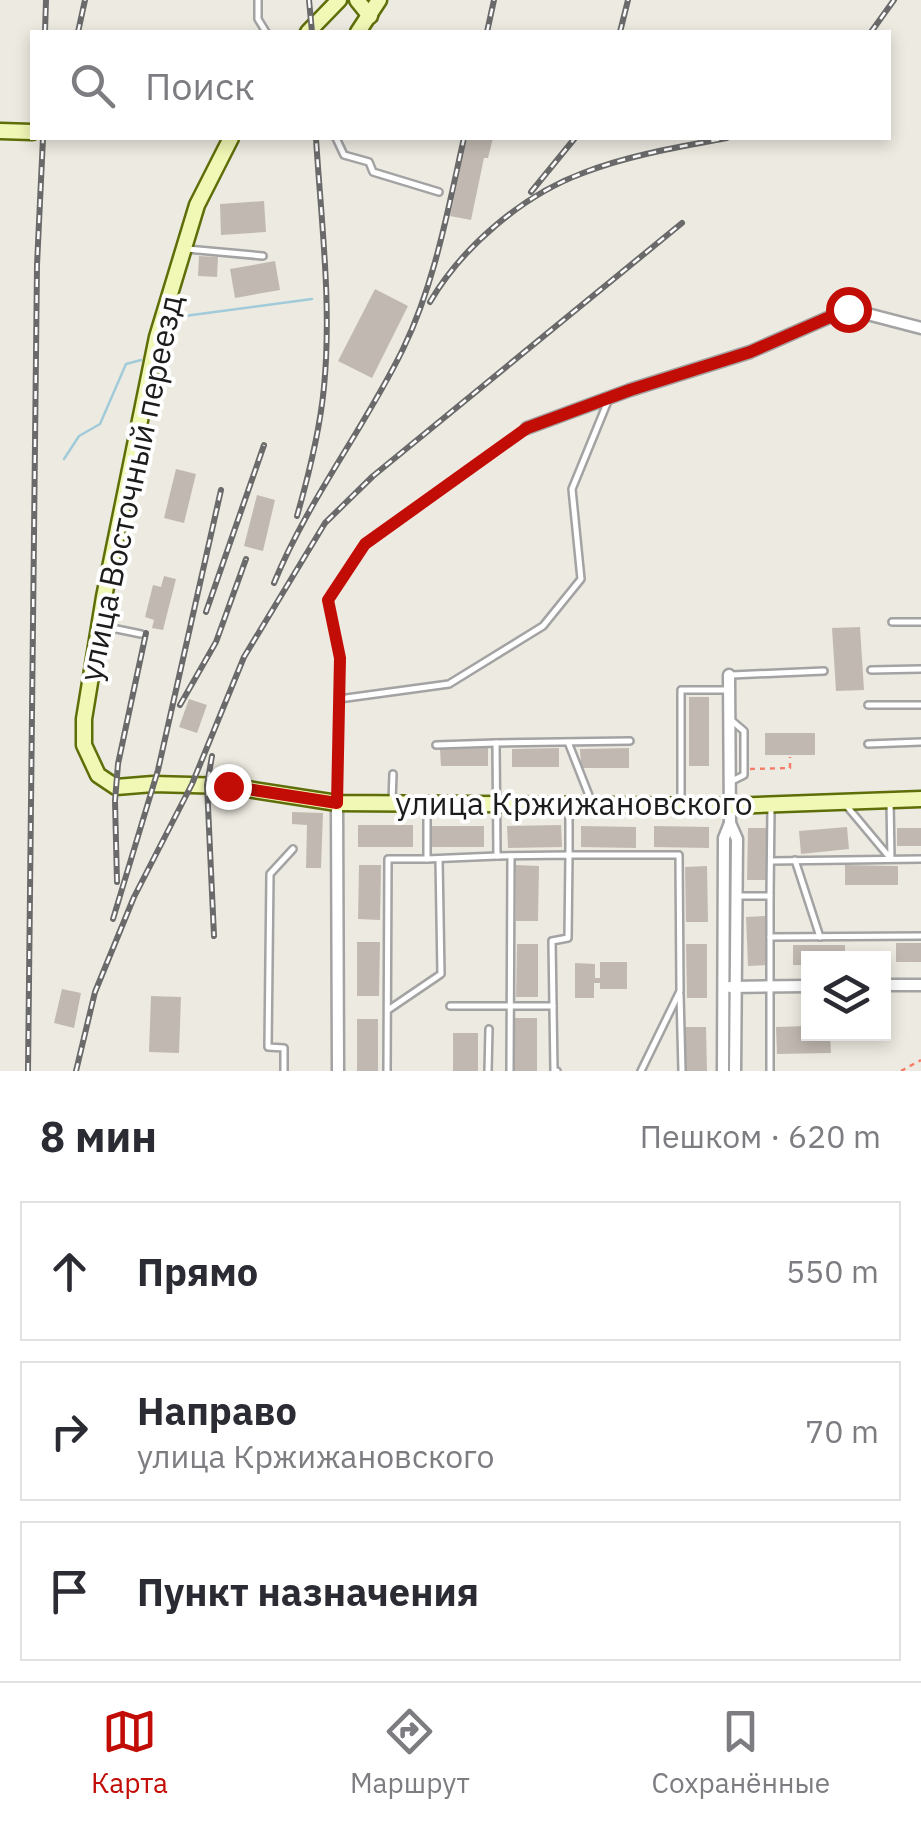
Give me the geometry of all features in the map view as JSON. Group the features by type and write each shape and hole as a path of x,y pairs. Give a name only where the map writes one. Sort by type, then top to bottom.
{"street":[{"path":"310,30 338,0"},
{"path":"357,0 370,16"},
{"path":"360,30 379,0"},
{"path":"0,131 30,132"},
{"name":"улица Восточный переезд","path":"108,782 89,761 84,745 98,625 157,337 197,205 230,140"},
{"path":"222,159 238,140"},
{"path":"527,428 750,352 848,309 921,328"},
{"path":"729,675 730,823 724,838 735,1071"},
{"name":"улица Кржижановского","path":"108,782 116,787 228,786 337,803 730,806 921,799"},
{"path":"337,803 338,1071"},
{"path":"723,1071 738,838 730,823"},
{"path":"891,985 921,985"},
{"path":"729,987 801,986"}],"lane":[{"path":"258,0 258,19 265,30"},
{"path":"337,140 344,154 369,162 373,172 439,192"},
{"path":"184,249 264,256"},
{"path":"339,699 450,684 542,626 581,579 572,490 610,398"},
{"path":"337,803 340,658 328,600 365,544 527,428"},
{"path":"892,622 921,622"},
{"path":"98,625 141,634"},
{"path":"871,670 921,670"},
{"path":"729,675 824,671"},
{"path":"681,806 681,690 729,690"},
{"path":"868,704 921,705"},
{"path":"729,718 744,730 744,775 730,783"},
{"path":"568,742 593,806"},
{"path":"436,744 630,742"},
{"path":"868,744 921,742"},
{"path":"496,743 497,856"},
{"path":"392,774 392,804"},
{"path":"890,800 891,860"},
{"path":"843,802 891,860"},
{"path":"427,804 428,859"},
{"path":"557,1071 552,941 568,938 568,805"},
{"path":"770,1071 771,805"},
{"path":"284,1071 284,1048 268,1047 270,874 292,849"},
{"path":"387,1071 388,859 679,855 682,1071"},
{"path":"510,1071 511,856"},
{"path":"388,1010 441,974 438,858"},
{"path":"770,861 921,859"},
{"path":"795,860 820,937"},
{"path":"736,896 770,896"},
{"path":"770,937 921,936"},
{"path":"641,1071 680,992"},
{"path":"450,1006 553,1006"},
{"path":"488,1029 488,1071"}],"path":[{"path":"744,770 790,768 790,757"},
{"path":"901,1071 921,1060"}],"building":[{"path":"467,140 492,140 488,158 484,158 471,220 450,216"},
{"path":"264,201 266,232 221,235 220,204"},
{"path":"199,256 218,257 217,277 198,276"},
{"path":"275,261 280,290 235,298 230,269"},
{"path":"375,289 408,306 372,378 338,361"},
{"path":"176,469 196,474 184,523 164,518"},
{"path":"257,495 275,500 263,551 244,546"},
{"path":"164,576 176,579 163,630 152,628 154,620 145,617 153,585 161,587"},
{"path":"860,627 864,690 836,691 832,628"},
{"path":"689,697 709,697 709,766 689,766"},
{"path":"189,699 207,705 197,733 179,727"},
{"path":"765,733 815,733 815,755 765,755"},
{"path":"488,748 488,766 441,766 440,749"},
{"path":"559,748 559,767 512,767 512,749"},
{"path":"629,748 629,768 581,768 580,749"},
{"path":"292,812 323,813 321,868 306,868 307,825 292,824"},
{"path":"358,825 413,825 413,847 358,847"},
{"path":"561,825 562,847 508,848 507,826"},
{"path":"431,826 484,826 484,847 430,847"},
{"path":"581,826 636,827 636,848 581,847"},
{"path":"654,826 709,827 709,848 654,847"},
{"path":"847,827 849,849 801,854 799,831"},
{"path":"748,828 767,828 766,880 747,880"},
{"path":"897,828 921,828 921,846 897,846"},
{"path":"359,865 381,865 380,920 358,919"},
{"path":"516,865 539,866 538,921 516,921"},
{"path":"845,865 898,866 898,885 845,885"},
{"path":"707,866 708,922 686,922 685,867"},
{"path":"765,916 767,965 748,966 746,917"},
{"path":"357,942 380,942 379,996 357,996"},
{"path":"896,943 921,943 921,962 896,962"},
{"path":"517,944 538,944 538,997 516,997"},
{"path":"686,944 707,944 707,998 687,998"},
{"path":"793,945 845,945 845,951 801,951 801,965 793,965"},
{"path":"600,962 627,962 627,989 600,989 600,983 594,983 594,998 575,998 575,963 595,964 595,978 600,978"},
{"path":"62,989 81,993 74,1028 54,1023"},
{"path":"151,996 181,997 179,1053 149,1052"},
{"path":"515,1018 537,1018 537,1071 515,1071"},
{"path":"357,1019 378,1019 378,1071 357,1071"},
{"path":"801,1026 801,1041 830,1041 831,1053 777,1054 776,1027"},
{"path":"685,1027 706,1027 707,1071 686,1071"},
{"path":"453,1033 478,1033 478,1071 453,1071"}],"waterway":[{"path":"166,360 177,317 312,299"},
{"path":"64,459 79,436 100,424 126,364 141,360"}],"railway":[{"path":"45,30 46,0"},
{"path":"78,30 85,0"},
{"path":"309,0 312,30"},
{"path":"487,30 494,0"},
{"path":"620,30 628,0"},
{"path":"872,30 894,0"},
{"path":"28,1071 37,265 43,140"},
{"path":"297,516 317,436 326,356 325,262 316,140"},
{"path":"274,583 303,523 388,379 414,324 439,245 464,140"},
{"path":"531,192 573,140"},
{"path":"430,302 477,243 538,195 618,161 717,140"},
{"path":"76,1071 95,992 134,897 192,784 244,657 325,523 373,476 682,223"},
{"path":"206,612 264,445"},
{"path":"113,919 158,770 221,490"},
{"path":"180,705 216,642 246,559"},
{"path":"117,882 118,764 146,633"},
{"path":"212,756 207,785 214,936"}],"route":[{"path":"228,786 337,803 340,658 328,600 365,544 527,428 750,352 848,309"}]}
